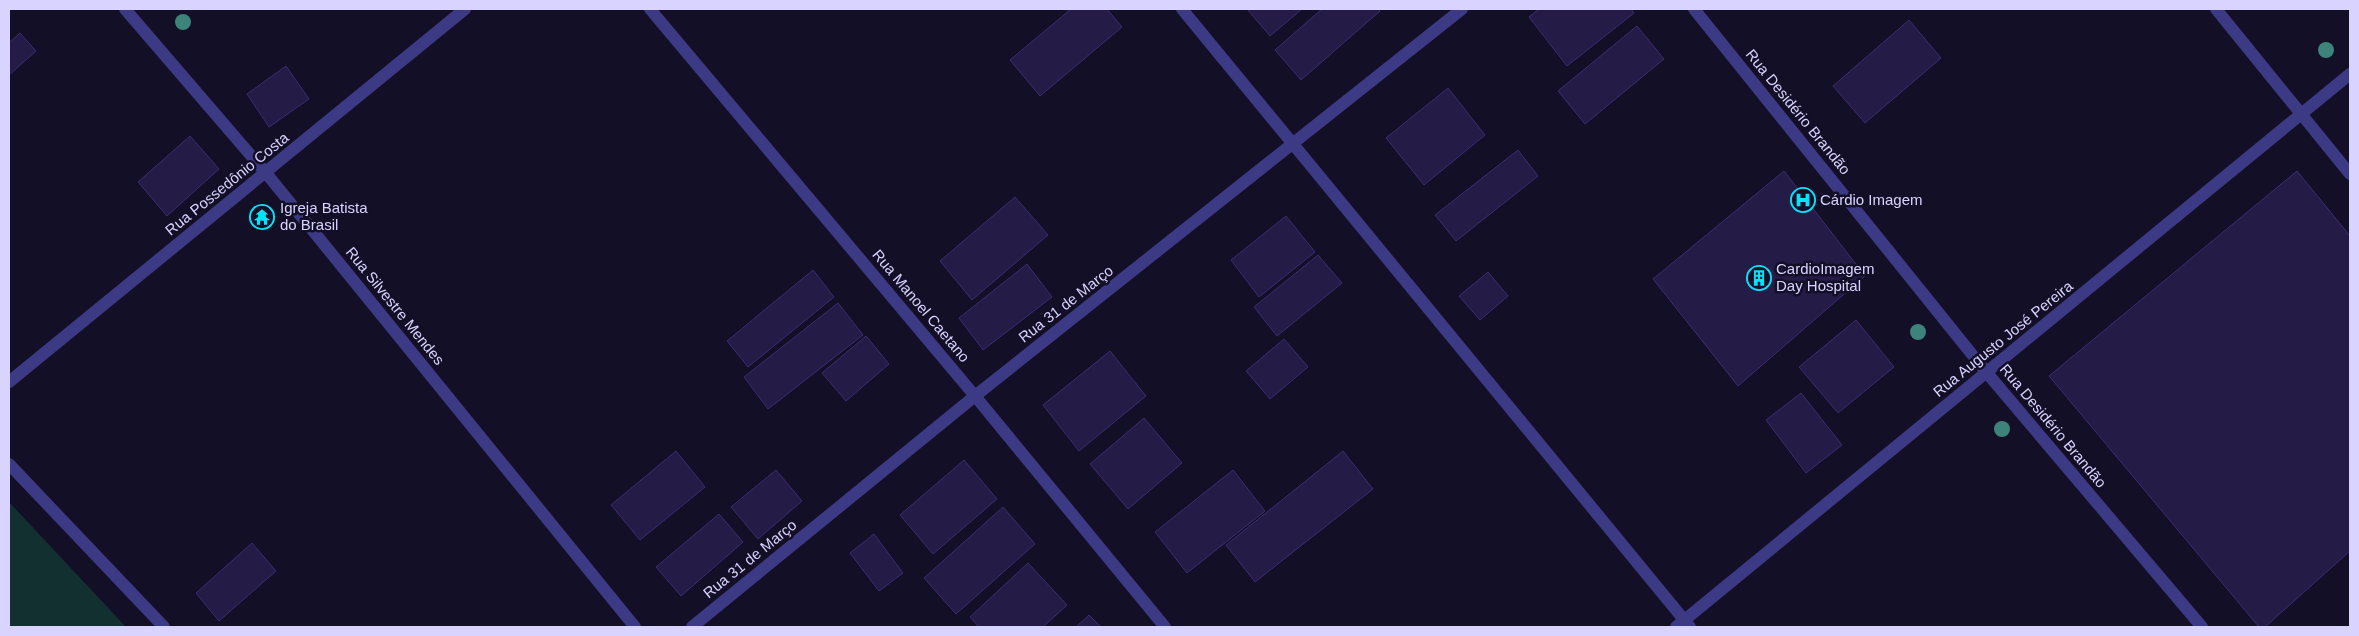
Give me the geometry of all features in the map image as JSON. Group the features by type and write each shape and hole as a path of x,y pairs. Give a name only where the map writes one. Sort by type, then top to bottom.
{"street":[{"name":"Rua Silvestre Mendes","path":"125,9 266,173 635,627"},
{"name":"Rua Possedônio Costa","path":"9,382 465,9"},
{"name":"Rua Manoel Caetano","path":"650,9 975,396 1165,627"},
{"path":"1182,9 1683,625"},
{"name":"Rua 31 de Março","path":"692,627 975,396 1462,9"},
{"name":"Rua Desidério Brandão","path":"1694,9 1987,373 2202,627"},
{"path":"2216,9 2350,174"},
{"name":"Rua Augusto José Pereira","path":"1683,625 2350,74"},
{"path":"9,464 164,627"}],"green space":[{"path":"9,502 126,627 9,627"}],"building":[{"path":"1071,9 1107,9 1122,27 1040,96 1010,60"},
{"path":"1247,9 1302,9 1270,36"},
{"path":"1322,9 1378,9 1380,11 1301,80 1275,50"},
{"path":"1539,9 1631,9 1634,13 1567,66 1529,17"},
{"path":"1909,20 1941,58 1865,123 1833,86"},
{"path":"1637,26 1664,59 1585,124 1558,91"},
{"path":"20,33 36,51 9,75 9,43"},
{"path":"286,66 309,99 269,127 247,94"},
{"path":"1448,88 1485,135 1424,185 1386,138"},
{"path":"190,136 219,169 167,216 138,182"},
{"path":"1518,150 1538,176 1456,241 1435,215"},
{"name":"CardioImagem Day Hospital","path":"1784,171 1865,276 1738,386 1653,279"},
{"path":"2297,171 2350,236 2350,551 2265,627 2259,627 2049,376"},
{"path":"1015,197 1048,235 972,300 940,261"},
{"path":"1286,216 1315,252 1259,297 1231,260"},
{"path":"1318,255 1342,283 1277,336 1254,307"},
{"path":"1027,264 1052,297 983,350 959,318"},
{"path":"813,270 834,297 748,367 727,341"},
{"path":"1488,272 1508,296 1480,320 1459,296"},
{"path":"838,303 863,335 768,409 744,377"},
{"path":"1856,320 1894,367 1838,413 1799,367"},
{"path":"866,336 889,364 846,401 822,373"},
{"path":"1284,339 1308,367 1270,399 1246,371"},
{"path":"1110,351 1146,396 1079,451 1043,405"},
{"path":"1801,393 1842,445 1806,473 1766,420"},
{"path":"1144,418 1182,463 1128,509 1090,464"},
{"path":"676,451 705,487 640,540 611,505"},
{"path":"1343,451 1373,489 1255,582 1226,545"},
{"path":"964,460 997,499 933,554 900,515"},
{"path":"776,470 802,501 758,539 731,507"},
{"path":"1233,470 1265,511 1187,573 1155,532"},
{"path":"1003,507 1035,544 956,614 924,578"},
{"path":"719,514 743,542 681,596 656,567"},
{"path":"874,534 903,573 879,591 850,553"},
{"path":"252,543 276,571 219,621 196,593"},
{"path":"1028,563 1067,605 1043,627 979,627 970,617"},
{"path":"1089,615 1101,627 1076,627"}],"place":[{"name":"Cárdio Imagem","path":"1803,200"},
{"name":"Igreja Batista do Brasil","path":"262,217"},
{"name":"CardioImagem Day Hospital","path":"1759,278"}]}
